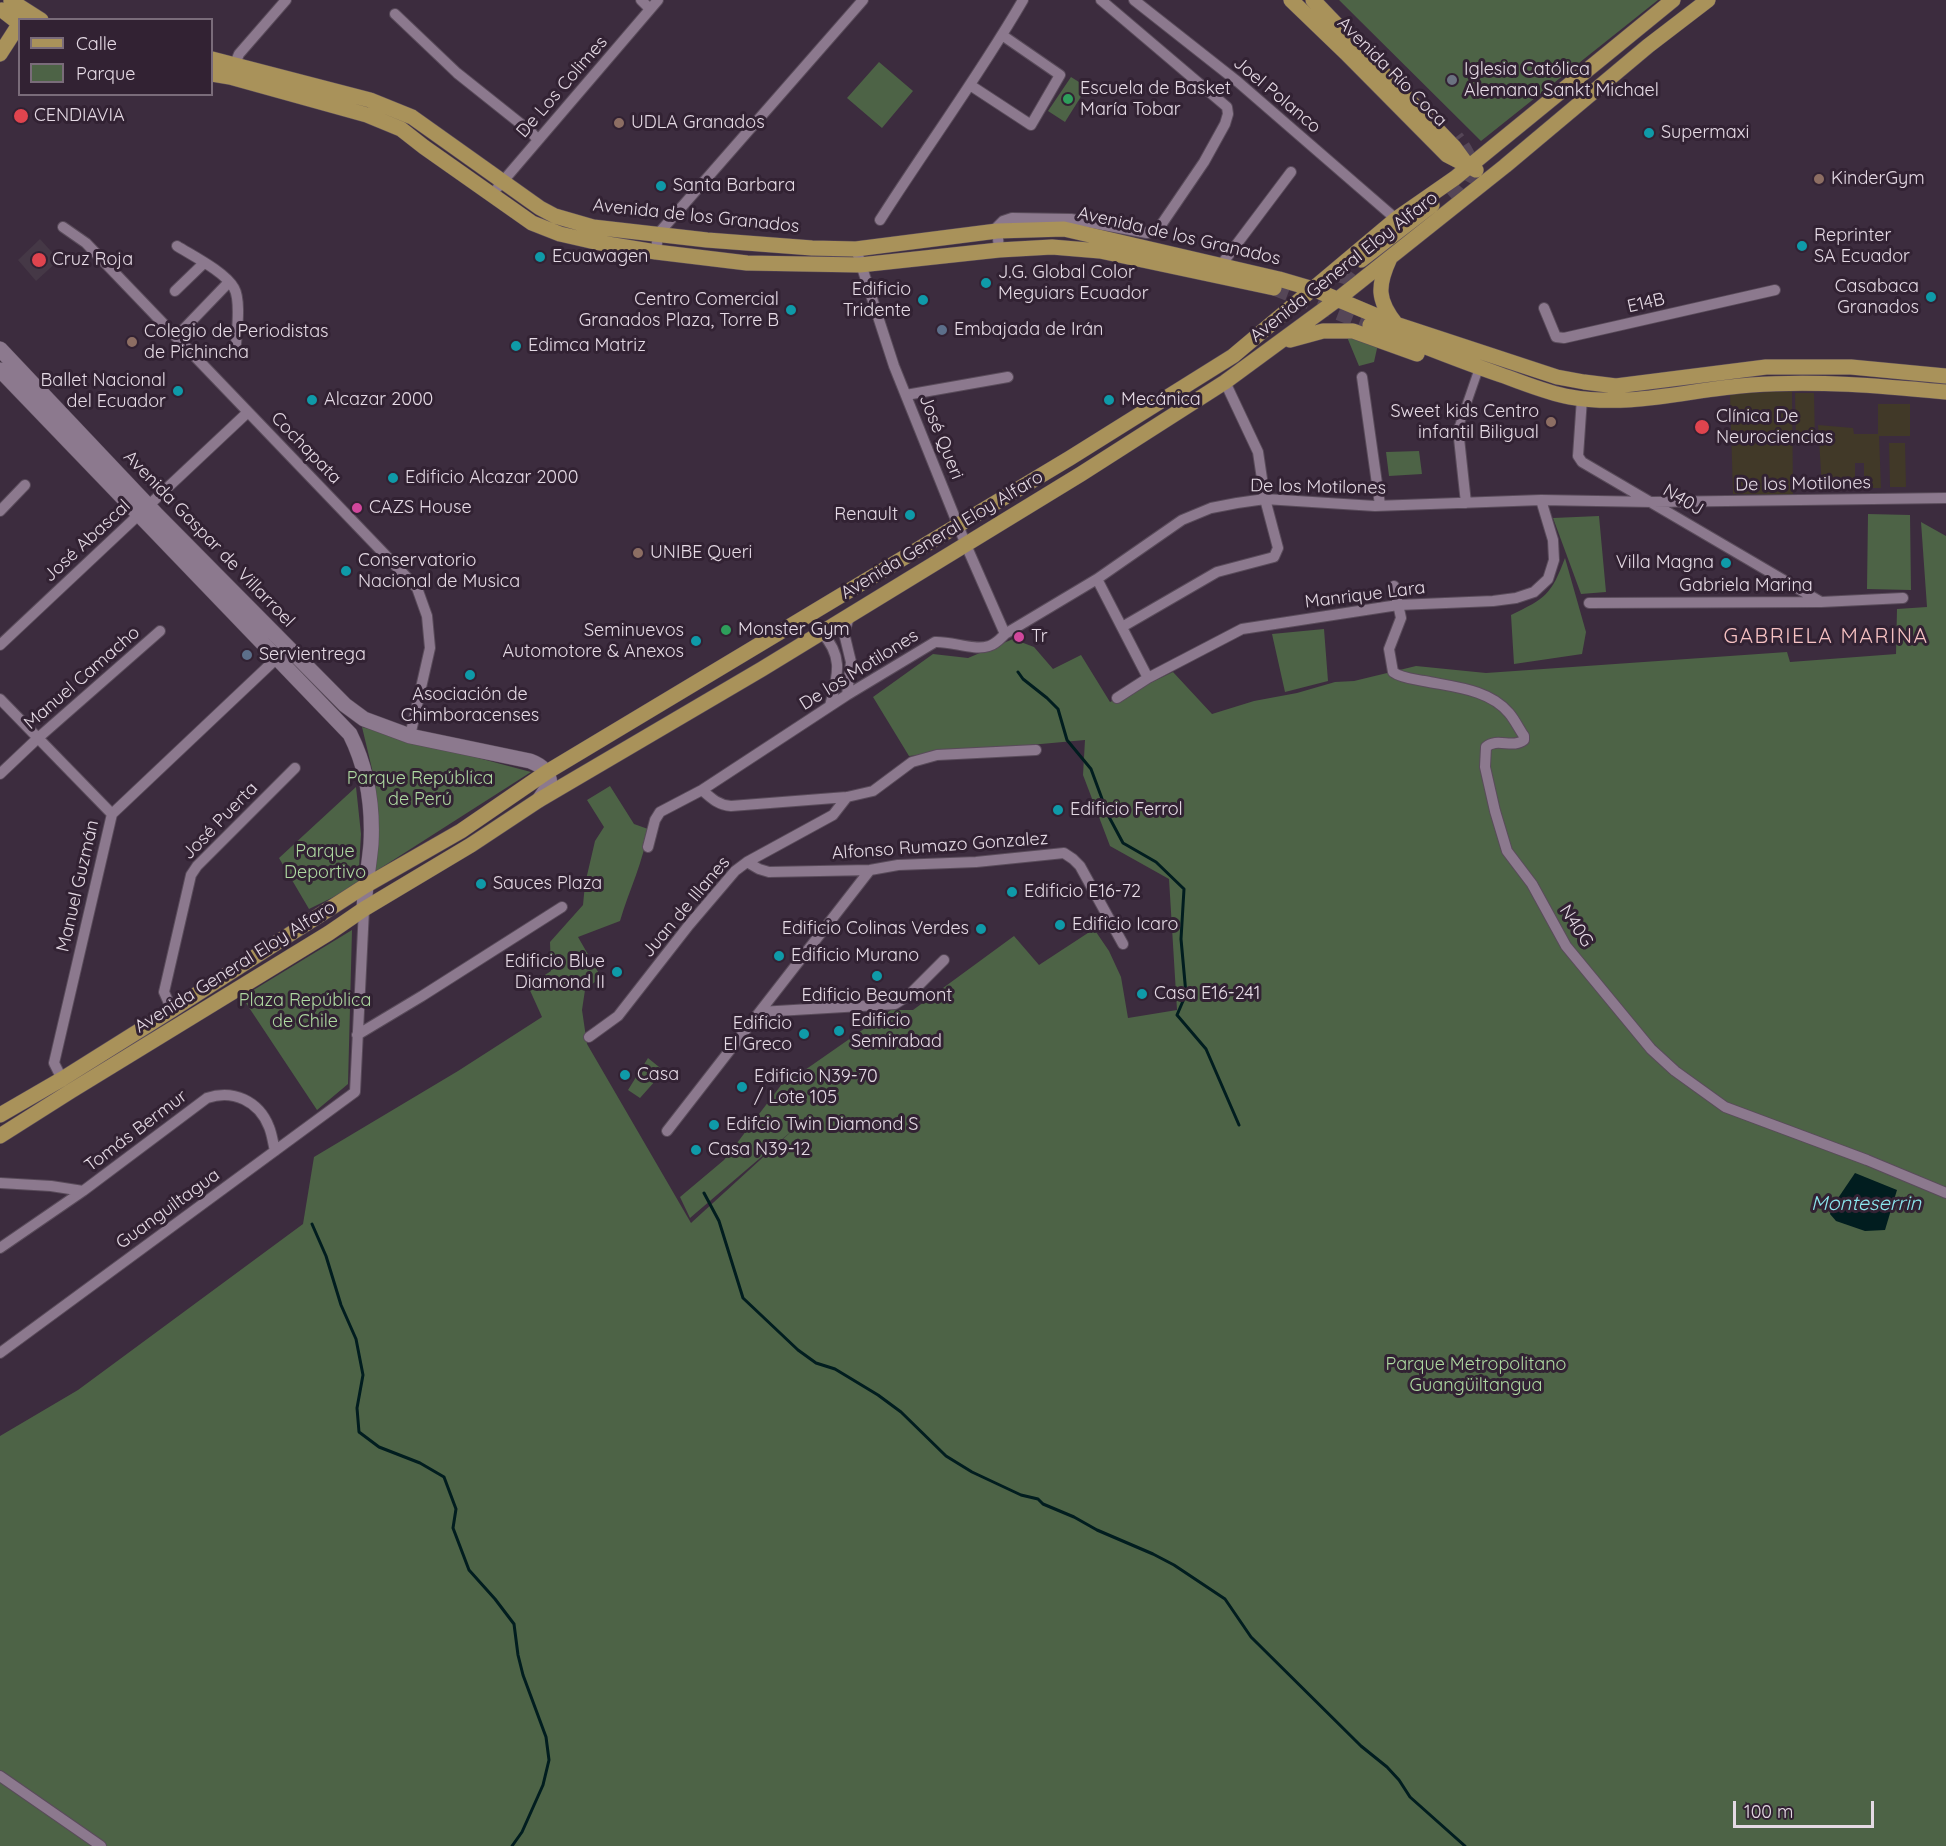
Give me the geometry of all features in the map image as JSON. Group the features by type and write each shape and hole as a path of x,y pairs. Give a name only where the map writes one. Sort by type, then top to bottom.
{"main road":[{"name":"Avenida Río Coca","path":"1291,0 1447,155 1469,166 1489,172 1505,166"},
{"name":"Avenida Río Coca","path":"1313,0 1454,147 1469,166"},
{"name":"Avenida General Eloy Alfaro","path":"0,1115 172,1010 365,886 461,831 547,772 1070,458 1233,356 1396,219 1469,166 1673,0"},
{"name":"Avenida General Eloy Alfaro","path":"0,1136 301,951 539,800 762,669 1081,474 1225,382 1352,288 1505,166 1648,46 1708,0"},
{"path":"6,5 27,17"},
{"path":"0,54 18,29"},
{"path":"1636,30 1648,46"},
{"path":"1356,43 1370,49 1456,137"},
{"name":"Avenida de los Granados","path":"213,60 233,70 367,115 401,129 532,224 549,231 595,242 747,263 860,265 999,250 1052,247 1100,251 1134,258 1154,269 1277,287 1313,289 1396,324 1557,377 1616,386 1766,367 1851,367 1946,376"},
{"name":"Avenida de los Granados","path":"213,74 233,70 370,100 412,117 540,208 555,216 593,227 741,243 856,249 996,231 1064,229 1221,265 1277,287"},
{"path":"1352,268 1443,195 1455,177"},
{"path":"1352,288 1366,269 1452,199"},
{"path":"1391,256 1382,278 1381,297 1386,311 1396,324"},
{"path":"1272,325 1285,306 1277,287"},
{"path":"1370,325 1479,368 1576,398"},
{"path":"1271,350 1302,336 1332,330 1353,331 1552,400 1576,398 1631,400 1749,385 1800,382 1888,386 1946,392"},
{"name":"Avenida Gaspar de Villarroel","path":"0,350 277,658 340,711 410,736 530,761 540,765 547,772"},
{"name":"Avenida Gaspar de Villarroel","path":"2,376 144,511 340,711 355,744 368,790 371,812 371,844 364,909"},
{"path":"1070,458 1067,462 1068,470 1081,474"},
{"path":"350,734 353,728 364,719"},
{"path":"539,800 550,784 547,772"}],"street":[{"path":"233,70 239,54 286,0"},
{"path":"641,0 654,4"},
{"path":"656,252 658,234 863,0"},
{"path":"880,220 919,158 970,85 1023,0"},
{"path":"999,250 996,231 1003,221 1008,219 1071,219 1147,232 1157,231 1204,162 1225,123 1228,114 1227,107 1101,0"},
{"name":"Joel Polanco","path":"1134,0 1238,82 1396,219"},
{"name":"De Los Colimes","path":"491,195 654,4"},
{"path":"395,14 457,73 538,140"},
{"path":"970,85 1031,125 1060,75 1002,35"},
{"path":"1221,265 1291,172"},
{"name":"Cochapata","path":"63,227 86,243 417,588 427,616 430,648 410,736"},
{"path":"177,246 204,263 235,289 236,344"},
{"name":"José Queri","path":"856,249 906,395 1005,634"},
{"path":"174,291 204,263"},
{"path":"177,336 229,282"},
{"name":"E14B","path":"1544,308 1556,337 1564,339 1775,290"},
{"path":"1466,503 1458,429 1477,374"},
{"path":"906,395 1008,377"},
{"path":"1362,377 1380,505"},
{"path":"1122,627 1217,572 1274,557 1278,548 1265,499 1258,452 1225,382"},
{"name":"N40J","path":"1576,398 1580,459 1821,602"},
{"name":"José Abascal","path":"0,645 248,412"},
{"path":"0,511 25,485"},
{"name":"De los Motilones","path":"648,847 655,820 660,812 702,790 847,695 935,642 988,646 1097,579 1182,520 1211,508 1265,499 1380,505 1541,500 1653,502 1946,498"},
{"name":"Manrique Lara","path":"1118,698 1148,678 1242,629 1398,605 1493,601 1516,598 1534,592 1548,579 1554,560 1554,540 1541,500"},
{"path":"1097,579 1148,678"},
{"path":"1394,586 1398,605"},
{"name":"Gabriela Marina","path":"1589,603 1821,602 1903,598"},
{"name":"N40G","path":"1398,605 1401,618 1389,649 1393,672 1397,675 1477,692 1498,702 1511,714 1524,736 1524,740 1518,744 1496,742 1486,747 1485,767 1507,851 1532,884 1566,946 1651,1049 1675,1071 1725,1107 1867,1160 1946,1194"},
{"path":"847,695 851,662 844,633 850,614"},
{"name":"Manuel Camacho","path":"0,774 160,631"},
{"path":"821,632 831,641 838,660 830,706"},
{"name":"Manuel Guzmán","path":"62,1079 54,1064 112,814 277,658"},
{"path":"0,699 112,814"},
{"path":"702,790 723,805 731,806 847,797 873,791 912,762 937,755 1036,750"},
{"name":"José Puerta","path":"172,1010 164,992 191,875 295,768"},
{"name":"Juan de Illanes","path":"590,1037 618,1016 735,871 747,862 833,815 847,797"},
{"name":"Alfonso Rumazo Gonzalez","path":"747,862 769,872 870,870 898,865 976,862 1064,853 1080,867 1123,944"},
{"path":"666,1131 870,870"},
{"path":"357,1035 562,907"},
{"path":"357,1035 364,909"},
{"path":"760,1012 895,1004 909,995 944,960"},
{"name":"Guanguiltagua","path":"0,1353 355,1092 357,1035"},
{"name":"Tomás Bermur","path":"0,1248 83,1191 207,1098 229,1094 242,1098 255,1106 270,1128 275,1151"},
{"path":"0,1183 51,1186 83,1191"},
{"path":"0,1776 101,1846"}],"shaded area":[{"name":"Cruz Roja","path":"40,239 59,260 36,281 18,260"},
{"path":"1792,391 1793,495 1733,494 1730,394"},
{"path":"1795,393 1814,393 1815,443 1796,444"},
{"path":"1878,404 1910,404 1910,436 1879,436 1881,488 1864,488 1864,463 1855,463 1855,486 1822,487 1818,425 1853,428 1854,434 1878,434"},
{"path":"1889,443 1905,443 1906,487 1890,487"}],"green space":[{"path":"1339,0 1658,0 1481,141"},
{"path":"879,62 913,91 882,128 847,98"},
{"name":"Escuela de Basket María Tobar","path":"1071,77 1087,87 1065,122 1048,111"},
{"path":"1347,337 1378,344 1374,362 1359,366"},
{"path":"1419,451 1422,474 1389,476 1386,452"},
{"path":"1868,514 1910,515 1911,590 1867,589"},
{"path":"1599,516 1606,592 1581,594 1553,518"},
{"name":"Parque Metropolitano Guangüiltangua","path":"1921,522 1946,536 1946,1846 0,1846 0,1436 78,1390 303,1224 314,1157 458,1071 542,1017 528,986 551,971 550,942 583,905 585,884 595,841 604,827 587,800 610,786 634,824 648,829 640,864 620,921 578,937 601,977 585,990 582,1010 587,1044 691,1223 794,1129 690,1218 680,1197 724,1160 785,1080 792,1079 891,1010 913,1010 1014,936 1039,965 1094,929 1109,951 1121,977 1128,1018 1177,1010 1169,879 1110,846 1083,775 1085,740 909,756 873,697 933,654 968,658 1013,639 1034,647 1053,669 1081,655 1110,702 1173,672 1212,714 1254,701 1416,666 1486,673 1787,652 1790,662 1896,654 1897,609 1927,607"},
{"path":"1565,558 1586,632 1582,654 1514,664 1511,615 1546,594 1556,580"},
{"path":"1324,629 1328,681 1285,692 1272,634"},
{"name":"Parque República de Perú","path":"362,727 531,772 373,873 378,808 373,773"},
{"name":"Parque Deportivo","path":"356,787 361,834 358,885 309,909 279,858"},
{"name":"Plaza República de Chile","path":"352,930 348,1084 317,1110 242,997"},
{"path":"648,1058 664,1071 640,1098 628,1090"}],"water":[{"name":"Monteserrin","path":"1855,1173 1897,1190 1885,1230 1865,1231 1836,1221 1830,1214 1832,1207"}],"waterway":[{"path":"1018,672 1058,709 1067,740 1091,769 1108,815 1123,843 1156,862 1184,889 1181,939 1186,994 1177,1015 1206,1049 1239,1125"},
{"path":"704,1193 719,1221 743,1298 798,1350 816,1363 835,1369 878,1395 901,1412 946,1456 972,1472 1021,1495 1038,1499 1043,1504 1097,1530 1153,1554 1174,1565 1225,1599 1251,1637 1361,1746 1387,1767 1410,1797 1465,1846"},
{"path":"312,1224 326,1256 341,1305 356,1339 363,1375 357,1408 359,1432 379,1447 420,1463 444,1477 456,1509 453,1528 469,1570 514,1624 523,1675 546,1737 549,1760 543,1785 522,1832 512,1846"}],"tunnel":[{"path":"1452,199 1466,184 1471,170 1463,146 1456,137"},
{"path":"1345,306 1342,286 1352,268"},
{"path":"1274,288 1370,325"}],"place":[{"name":"Iglesia Católica Alemana Sankt Michael","path":"1452,80"},
{"name":"Escuela de Basket María Tobar","path":"1068,99"},
{"name":"CENDIAVIA","path":"21,116"},
{"name":"UDLA Granados","path":"619,123"},
{"name":"Supermaxi","path":"1649,133"},
{"name":"KinderGym","path":"1819,179"},
{"name":"Santa Barbara","path":"661,186"},
{"name":"Reprinter SA Ecuador","path":"1802,246"},
{"name":"Ecuawagen","path":"540,257"},
{"name":"Cruz Roja","path":"39,260"},
{"name":"J.G. Global Color Meguiars Ecuador","path":"986,283"},
{"name":"Casabaca Granados","path":"1931,297"},
{"name":"Edificio Tridente","path":"923,300"},
{"name":"Centro Comercial Granados Plaza, Torre B","path":"791,310"},
{"name":"Embajada de Irán","path":"942,330"},
{"name":"Colegio de Periodistas de Pichincha","path":"132,342"},
{"name":"Edimca Matriz","path":"516,346"},
{"name":"Ballet Nacional del Ecuador","path":"178,391"},
{"name":"Alcazar 2000","path":"312,400"},
{"name":"Mecánica","path":"1109,400"},
{"name":"Sweet kids Centro infantil Biligual","path":"1551,422"},
{"name":"Clínica De Neurociencias","path":"1702,427"},
{"name":"Edificio Alcazar 2000","path":"393,478"},
{"name":"CAZS House","path":"357,508"},
{"name":"Renault","path":"910,515"},
{"name":"UNIBE Queri","path":"638,553"},
{"name":"Villa Magna","path":"1726,563"},
{"name":"Conservatorio Nacional de Musica","path":"346,571"},
{"name":"Monster Gym","path":"726,630"},
{"name":"Tr","path":"1019,637"},
{"name":"Seminuevos Automotore & Anexos","path":"696,641"},
{"name":"Servientrega","path":"247,655"},
{"name":"Asociación de Chimboracenses","path":"470,675"},
{"name":"Edificio Ferrol","path":"1058,810"},
{"name":"Sauces Plaza","path":"481,884"},
{"name":"Edificio E16-72","path":"1012,892"},
{"name":"Edificio Icaro","path":"1060,925"},
{"name":"Edificio Colinas Verdes","path":"981,929"},
{"name":"Edificio Murano","path":"779,956"},
{"name":"Edificio Blue Diamond II","path":"617,972"},
{"name":"Edificio Beaumont","path":"877,976"},
{"name":"Casa E16-241","path":"1142,994"},
{"name":"Edificio Semirabad","path":"839,1031"},
{"name":"Edificio El Greco","path":"804,1034"},
{"name":"Casa","path":"625,1075"},
{"name":"Edificio N39-70 / Lote 105","path":"742,1087"},
{"name":"Edifcio Twin Diamond S","path":"714,1125"},
{"name":"Casa N39-12","path":"696,1150"}],"district":[{"name":"GABRIELA MARINA","path":"1826,637"}]}
